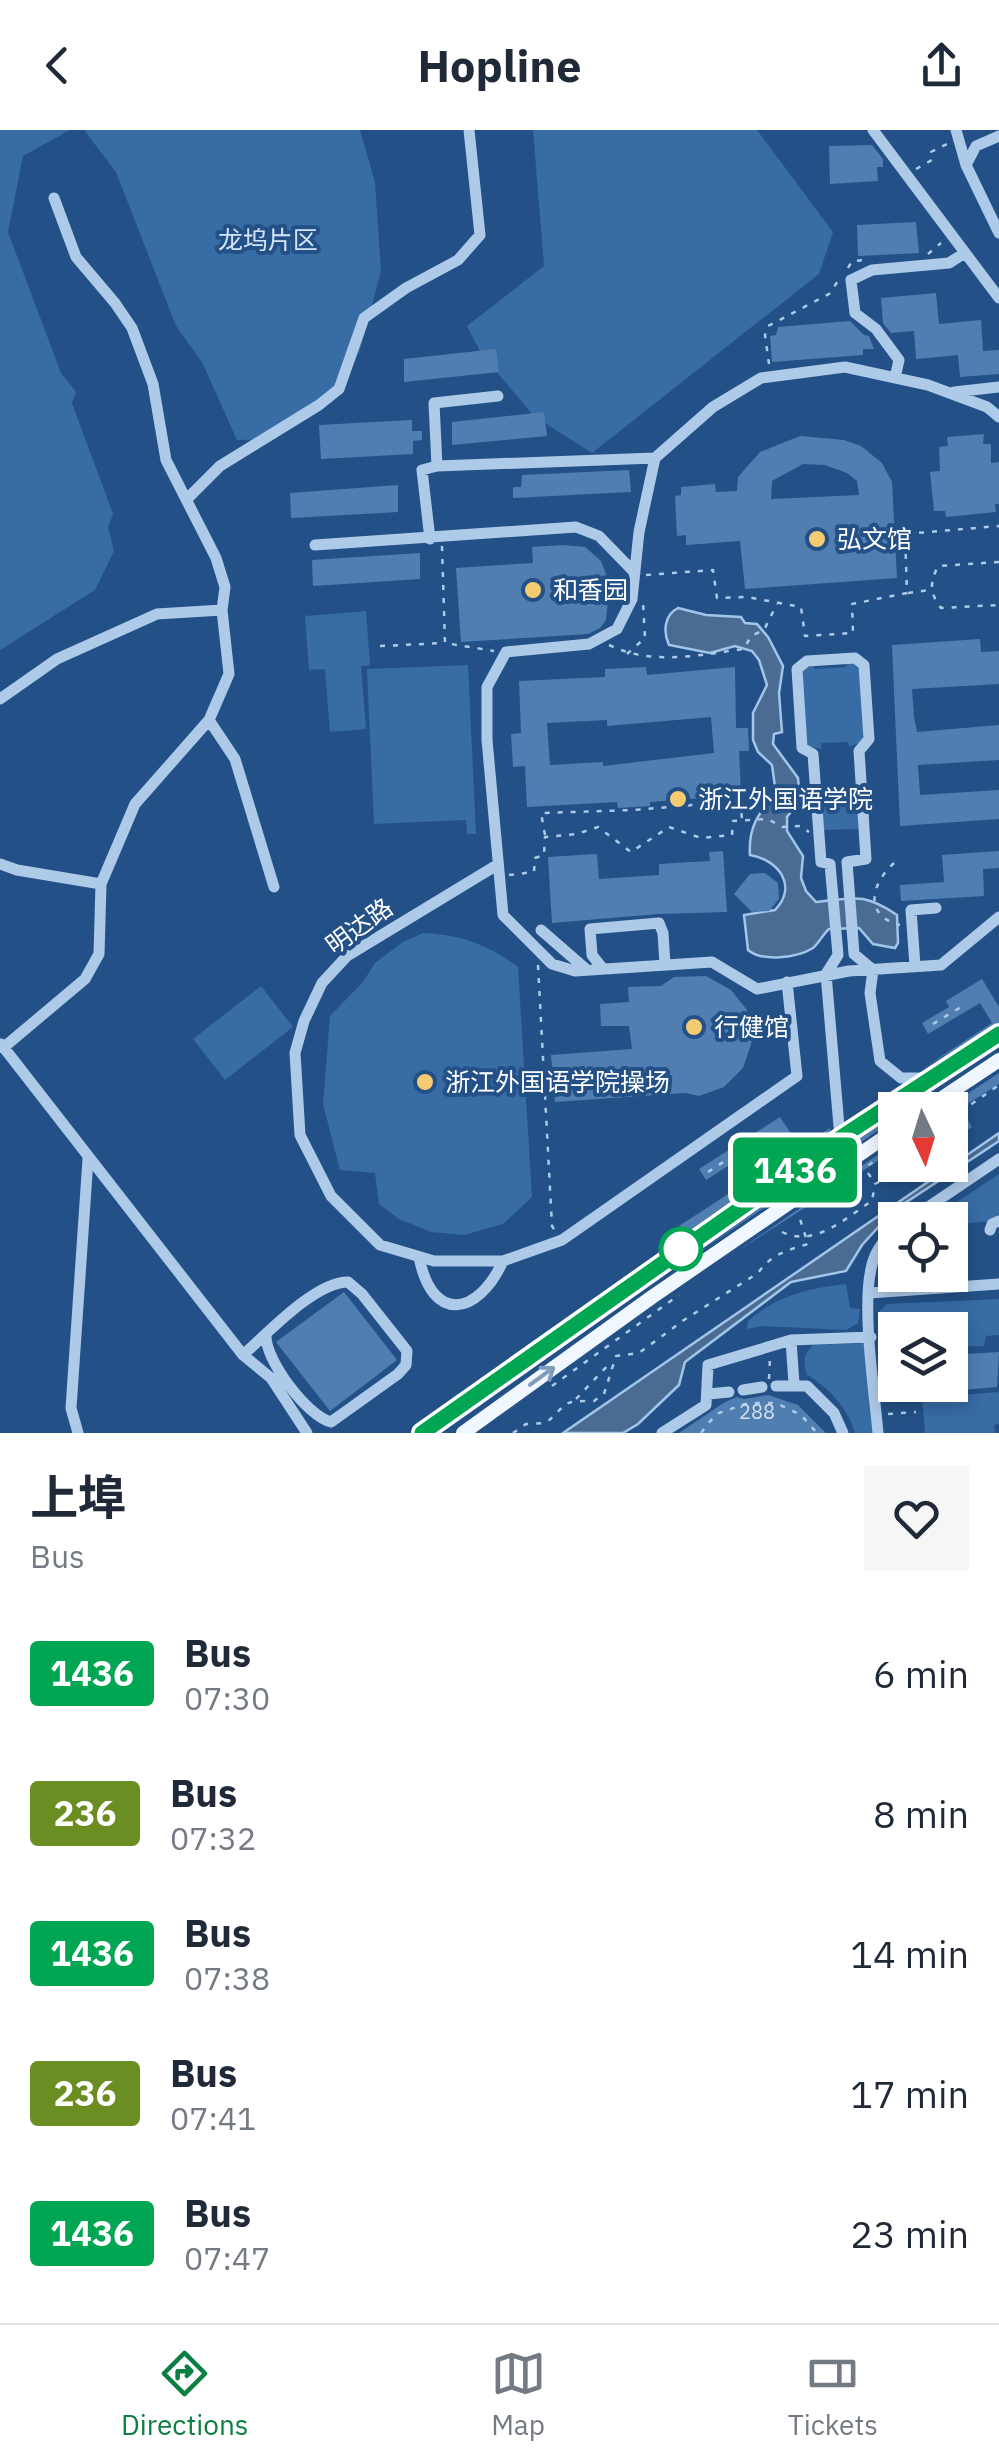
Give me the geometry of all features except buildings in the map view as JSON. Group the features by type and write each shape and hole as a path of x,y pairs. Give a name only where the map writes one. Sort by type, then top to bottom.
{"main road":[{"path":"422,1433 840,1138 999,1034"},
{"path":"951,1092 999,1060"},
{"path":"463,1433 652,1296 878,1142"}],"street":[{"path":"187,500 220,466 320,405 339,389 364,318 406,288 458,260 480,236 469,130"},
{"path":"873,130 999,298"},
{"path":"957,134 966,166 999,233"},
{"path":"966,166 976,146 999,136"},
{"path":"54,198 76,257 132,328 153,384 166,460 216,558 225,588 222,610 229,674 209,720 135,804 100,884 98,954 85,978 1,1045 243,1355 271,1378 307,1433"},
{"path":"895,378 899,360 876,329 855,314 851,280 872,270 949,263 963,254"},
{"path":"999,417 988,407 950,393 845,367 761,378 712,407 655,458 639,532 632,599 617,629 589,644 506,652 487,687 503,916 552,964 587,970 712,962 758,989 826,974 942,965 999,917"},
{"path":"950,393 999,387"},
{"path":"437,466 434,403 498,396"},
{"path":"436,538 422,470 437,466 655,458"},
{"path":"316,544 576,527 599,536 635,575"},
{"path":"0,698 57,659 157,614 222,610"},
{"path":"840,1138 826,974 838,955 830,864 820,862 813,754 802,748 798,669 806,661 855,658 864,665 869,738 859,751 866,859 847,862 854,954 873,970"},
{"path":"209,720 235,759 274,887"},
{"path":"0,864 100,884"},
{"name":"明达路","path":"497,871 347,956 322,983 304,1021 295,1053 300,1135 330,1196 380,1245 434,1261 503,1261 562,1240 798,1076 787,982"},
{"path":"914,966 911,910 936,908"},
{"path":"603,969 592,955 590,930 641,922 659,923 664,933 666,965"},
{"path":"541,930 587,970"},
{"path":"873,970 870,993 880,1061 901,1078 930,1078"},
{"path":"78,1433 71,1408 88,1159"},
{"path":"936,1202 999,1159"},
{"path":"878,1249 868,1293 878,1433"},
{"path":"419,1256 422,1273 435,1299 445,1303 480,1297 503,1261"},
{"path":"868,1293 996,1281"},
{"path":"243,1355 266,1335 319,1291 336,1282 348,1282 407,1352 406,1364 398,1374 331,1422 314,1414 267,1354 266,1335"},
{"path":"662,1433 706,1405 708,1365 791,1340 871,1337"},
{"path":"791,1340 794,1384"},
{"path":"708,1394 769,1386 807,1386 834,1413 843,1433"}],"path":[{"path":"906,175 932,160 931,152 957,134"},
{"path":"907,592 905,534 999,526"},
{"path":"436,538 445,642"},
{"path":"999,562 938,566 931,581 931,590 941,608 999,604"},
{"path":"635,575 713,570 718,598 748,597 801,606 805,636 853,633 852,604 931,590"},
{"path":"627,654 645,638 642,598"},
{"path":"602,637 627,654 680,658 744,649 751,636 764,630 778,602"},
{"path":"840,634 842,658"},
{"path":"817,636 820,660"},
{"path":"380,646 445,642 506,652"},
{"path":"497,871 534,872 535,858 544,855 541,812 634,810 740,800 742,821"},
{"path":"545,837 598,827 631,852 669,828 701,838 732,835 733,821 768,819 782,827 800,826 804,832 819,836"},
{"path":"894,863 878,880 874,892 876,908 888,922 912,925"},
{"path":"537,952 552,1226 562,1240"},
{"path":"933,1024 966,1004"},
{"path":"968,1107 999,1086"},
{"path":"708,1172 740,1151"},
{"path":"848,1178 878,1158"},
{"path":"782,1232 807,1236 826,1232 872,1201 875,1184 868,1173"},
{"path":"875,1184 879,1182"},
{"path":"786,1220 802,1210"},
{"path":"512,1433 526,1424 546,1423 559,1408 576,1399 612,1361 623,1354 640,1353 758,1273 778,1254 808,1244 800,1220"},
{"path":"550,1388 677,1296"},
{"path":"769,1386 770,1345"},
{"path":"576,1399 594,1401 604,1394 612,1361"},
{"path":"701,1433 716,1414 748,1403 776,1404 801,1415 817,1433"},
{"path":"876,1416 916,1412"}],"green space":[{"path":"0,130 70,130 23,156 8,232 61,373 76,392 72,403 113,514 108,527 114,551 95,590 0,650"},
{"name":"龙坞片区","path":"84,130 360,130 375,182 381,271 360,350 341,389 303,414 275,439 237,440 202,362 176,326 116,172"},
{"path":"533,130 757,130 833,232 819,274 592,453 534,416 482,355 467,326 544,266"},
{"path":"366,611 370,665 361,666 366,729 330,732 325,669 309,670 305,616"},
{"path":"847,662 860,669 864,741 849,747 848,742 821,743 822,749 807,746 801,671 814,665 814,669 846,667"},
{"path":"468,665 476,834 467,834 466,820 374,824 367,669"},
{"path":"857,794 858,829 823,830 821,796"},
{"name":"浙江外国语学院操场","path":"423,933 473,942 518,967 532,1197 503,1224 464,1235 431,1232 399,1219 379,1204 375,1173 340,1170 323,1104 330,1016 363,982 375,963"},
{"path":"261,986 293,1027 225,1080 193,1039"},
{"path":"999,1174 999,1218 968,1223 968,1202 957,1202"},
{"path":"846,1284 850,1308 860,1309 858,1323 846,1330 763,1326 747,1329 748,1321 782,1299"},
{"path":"999,1299 999,1335 986,1336 984,1346 968,1346 968,1312 879,1312 887,1304"},
{"path":"864,1343 873,1433 855,1433 837,1400 807,1375 805,1359 813,1345"},
{"path":"999,1392 999,1424 994,1425 995,1433 925,1433 922,1402 968,1402 968,1394"}],"shaded area":[{"path":"678,608 741,617 745,623 757,624 768,637 783,666 779,693 782,732 774,734 773,744 798,778 800,800 787,817 787,831 803,856 801,878 806,891 816,902 866,900 897,915 895,948 873,944 859,928 829,929 813,948 789,956 762,956 748,950 744,915 775,910 785,892 777,868 750,855 756,821 776,794 772,765 758,752 753,740 753,713 767,685 752,651 735,646 710,653 669,645 666,624"},
{"path":"999,1133 999,1141 968,1161 968,1154"},
{"path":"928,1182 937,1182 907,1202 899,1202"},
{"path":"878,1216 878,1227 846,1271 791,1282 685,1362 679,1385 638,1424 623,1433 563,1433"}],"bus line":[{"name":"1436","path":"422,1433 840,1138 999,1034"}],"place":[{"name":"弘文馆","path":"817,539"},
{"name":"和香园","path":"533,590"},
{"name":"浙江外国语学院","path":"678,799"},
{"name":"行健馆","path":"694,1027"},
{"name":"浙江外国语学院操场","path":"425,1082"}]}
